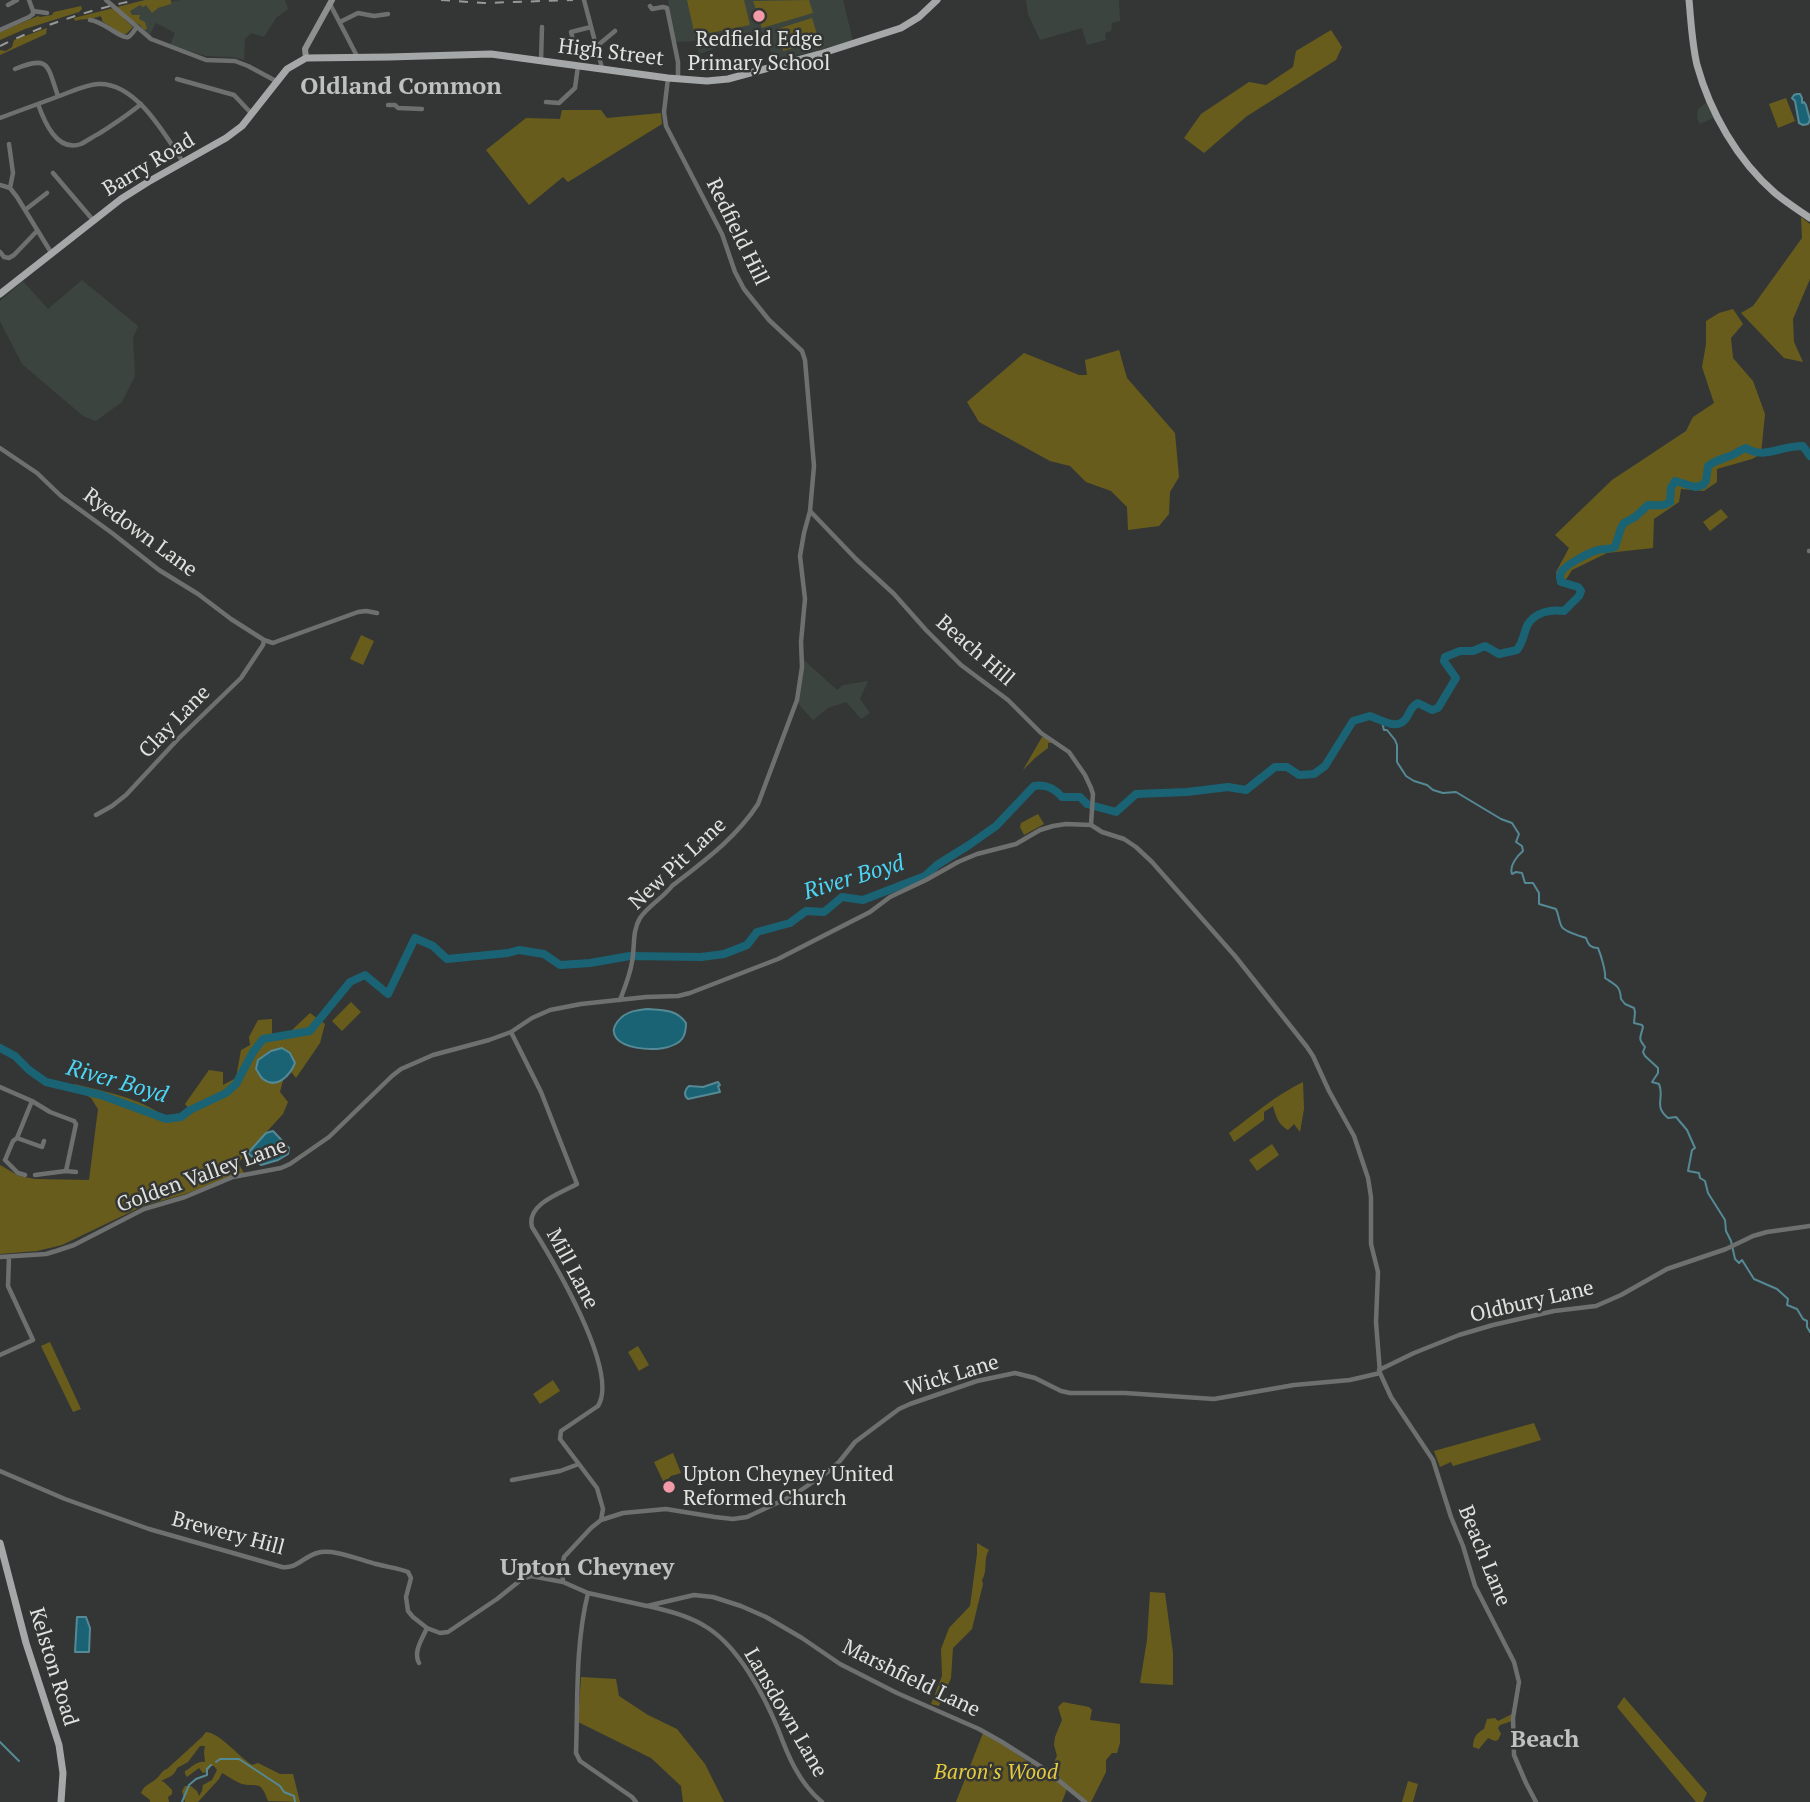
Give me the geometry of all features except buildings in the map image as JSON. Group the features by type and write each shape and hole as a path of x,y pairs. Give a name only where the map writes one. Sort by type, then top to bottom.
{"main road":[{"name":"High Street","path":"306,58 491,54 707,81 728,79 852,44 909,23 937,0"},
{"path":"1689,0 1697,64 1724,130 1763,182 1810,218"},
{"name":"Barry Road","path":"0,294 93,220 148,182 226,138 242,126 287,69 306,58"},
{"name":"Kelston Road","path":"0,1543 26,1643 59,1745 63,1773 61,1802"}],"street":[{"path":"8,5 17,0"},
{"path":"0,30 33,14 29,0"},
{"path":"106,0 150,39 193,57 235,61 276,81"},
{"path":"584,0 602,68"},
{"path":"331,2 358,58"},
{"path":"306,58 305,49 331,2"},
{"path":"650,6 652,9 663,6 667,8 678,62 678,79"},
{"path":"33,11 47,13"},
{"path":"340,22 358,13 374,16 387,14"},
{"path":"90,20 99,21 121,36 130,36 136,28"},
{"path":"541,61 542,27"},
{"path":"573,40 571,32 591,27"},
{"path":"597,46 615,31"},
{"path":"19,70 35,62 45,65 58,96"},
{"path":"546,102 559,103 575,88 578,65"},
{"name":"Redfield Hill","path":"668,78 664,112 666,126 722,234 735,272 756,305 802,351 814,466 810,511"},
{"path":"177,79 182,84 234,95 252,114"},
{"path":"0,118 86,86 106,84 123,91 141,104 184,163"},
{"path":"38,104 52,134 59,141 71,145 81,144 141,104"},
{"path":"388,105 422,109"},
{"path":"9,144 13,173 10,188"},
{"path":"53,173 93,220"},
{"path":"0,185 10,188 52,254"},
{"path":"25,210 43,193"},
{"path":"0,252 9,258 37,231"},
{"name":"Ryedown Lane","path":"0,448 37,473 61,496 159,570 264,640"},
{"name":"Beach Hill","path":"810,511 961,665 1008,700 1041,733 1069,752 1091,788 1091,825"},
{"name":"New Pit Lane","path":"620,1000 632,961 636,926 648,909 732,836 758,804 797,700 805,614 800,555 810,511"},
{"path":"264,640 272,643 358,612 377,613"},
{"name":"Clay Lane","path":"96,814 126,795 179,738 241,678 264,640"},
{"path":"1091,825 1102,832 1124,839 1152,862 1235,956 1313,1056 1354,1136 1368,1178 1371,1197 1371,1244 1378,1272 1376,1322 1380,1371"},
{"name":"Golden Valley Lane","path":"0,1257 56,1251 74,1245 144,1209 185,1197 233,1177 290,1164 329,1137 401,1069 433,1055 511,1032 550,1010 581,1004 690,993 778,959 870,912 890,897 968,858 1011,846 1053,826 1091,825"},
{"name":"Mill Lane","path":"511,1032 541,1092 577,1184 548,1199 532,1214 530,1221 579,1312 593,1345 603,1387 602,1400 598,1406 561,1431 560,1435 560,1439 597,1488 603,1509 601,1520"},
{"path":"0,1087 74,1121 77,1128 66,1171"},
{"path":"24,1175 3,1160 17,1138 32,1101"},
{"path":"17,1138 42,1147 44,1141"},
{"path":"34,1175 76,1172"},
{"name":"Oldbury Lane","path":"1380,1371 1414,1353 1459,1335 1554,1311 1596,1306 1667,1269 1726,1250 1753,1236 1810,1226"},
{"path":"0,1354 33,1340 8,1286 9,1257"},
{"name":"Wick Lane","path":"601,1520 623,1513 666,1508 733,1519 747,1517 792,1496 825,1474 871,1428 899,1409 950,1389 1015,1373 1035,1378 1070,1393 1125,1393 1214,1399 1294,1385 1350,1380 1380,1371"},
{"name":"Beach Lane","path":"1380,1371 1391,1397 1433,1460 1475,1586 1514,1662 1519,1682 1513,1718 1514,1755 1536,1802"},
{"path":"512,1480 560,1471 579,1464"},
{"name":"Brewery Hill","path":"0,1471 65,1499 149,1529 282,1567 299,1564 317,1552 331,1552 408,1572 411,1578 406,1597 408,1611 427,1628"},
{"path":"563,1582 564,1557 601,1520"},
{"path":"419,1663 418,1649 427,1628 440,1633 448,1632 527,1577 538,1576 563,1582 589,1593 582,1619 578,1652 576,1754 580,1761 636,1802"},
{"name":"Marshfield Lane","path":"589,1593 647,1606 694,1595 713,1597 741,1606 802,1638 840,1664 1002,1742 1046,1770 1085,1802"},
{"name":"Lansdown Lane","path":"647,1606 692,1619 710,1629 726,1643 769,1708 788,1756 800,1777 822,1802"}],"shaded area":[{"path":"181,0 285,0 288,9 276,18 264,37 251,33 245,39 244,60 206,56 170,45 175,33 156,23 149,36 120,8"},
{"name":"Redfield Edge Primary School","path":"668,0 843,0 853,41 775,61 762,32 745,33 729,38 723,46 699,54 696,41 675,42"},
{"path":"1026,0 1119,0 1120,21 1112,23 1111,31 1105,33 1106,40 1087,45 1082,28 1040,40 1028,14"},
{"path":"1707,102 1715,117 1700,124 1697,119 1698,109"},
{"path":"82,280 138,326 133,338 135,376 122,402 96,421 83,416 22,364 0,321 0,301 23,281 48,309"},
{"path":"804,660 837,690 843,685 868,681 860,699 870,713 861,719 846,702 828,708 813,720 798,702"}],"green space":[{"path":"145,0 171,0 171,4 152,13 146,5 140,5 130,11 132,15 140,15 139,19 145,22 147,29 144,30 125,18 133,27 126,34 102,21 100,16 75,21 74,18"},
{"path":"687,0 744,0 750,25 695,36"},
{"path":"809,0 813,13 762,28 753,1"},
{"path":"81,6 79,12 0,40 0,32 38,16 52,15 54,12"},
{"path":"812,18 819,41 783,51 777,29"},
{"path":"47,28 46,34 0,55 0,50 6,51 12,47 14,40"},
{"path":"1331,30 1342,47 1336,60 1247,116 1204,153 1184,138 1201,114 1249,82 1266,85 1293,67 1296,51"},
{"path":"1786,98 1795,121 1778,128 1769,104"},
{"path":"562,110 601,110 607,118 661,113 662,124 568,182 563,177 529,205 486,150 526,118 560,119"},
{"path":"1801,217 1810,224 1810,279 1793,319 1794,342 1803,362 1784,358 1741,313 1753,306 1802,238"},
{"path":"1733,309 1743,324 1731,338 1733,358 1753,381 1765,414 1761,454 1717,469 1717,482 1704,491 1681,489 1679,502 1654,519 1653,548 1607,553 1572,570 1558,585 1556,572 1569,548 1555,535 1612,480 1686,431 1693,417 1714,403 1702,367 1706,321"},
{"path":"1119,350 1127,378 1175,433 1179,477 1170,492 1169,514 1159,526 1128,530 1127,507 1111,491 1086,482 1070,466 1050,461 979,422 967,402 1024,353 1079,375 1087,375 1085,360"},
{"path":"1721,509 1728,517 1710,531 1703,522"},
{"path":"361,635 374,641 363,665 350,659"},
{"path":"1042,737 1052,743 1048,743 1048,748 1023,770"},
{"path":"1038,814 1044,824 1024,835 1021,823"},
{"path":"351,1002 361,1012 342,1031 332,1021"},
{"path":"310,1013 325,1024 320,1043 296,1078 291,1072 295,1063 291,1053 282,1048 272,1082 283,1080 280,1092 288,1102 283,1114 238,1163 244,1173 143,1206 62,1245 37,1251 0,1254 0,1165 19,1176 35,1179 89,1180 98,1109 91,1098 74,1088 74,1084 135,1101 166,1118 181,1117 190,1110 185,1104 209,1070 223,1072 223,1085 236,1078 241,1050 250,1045 249,1037 258,1020 272,1019 272,1034 291,1031"},
{"path":"1303,1082 1304,1109 1300,1132 1294,1124 1288,1130 1282,1125 1273,1106 1264,1112 1264,1120 1234,1142 1229,1133 1274,1099"},
{"path":"1272,1144 1279,1155 1257,1171 1249,1160"},
{"path":"50,1342 81,1409 73,1412 41,1346"},
{"path":"638,1346 649,1365 639,1371 628,1352"},
{"path":"553,1380 560,1391 540,1404 533,1394"},
{"path":"1534,1423 1541,1440 1453,1466 1451,1462 1440,1467 1434,1451"},
{"path":"673,1453 681,1473 671,1476 664,1483 654,1462"},
{"path":"977,1543 989,1550 972,1629 953,1648 951,1678 939,1706 931,1704 942,1676 941,1649 949,1628 970,1606"},
{"path":"1150,1592 1165,1593 1173,1653 1173,1685 1140,1683 1147,1640"},
{"path":"581,1677 616,1679 619,1696 648,1715 677,1729 705,1764 724,1802 683,1802 681,1786 651,1758 578,1722"},
{"path":"1624,1697 1707,1793 1703,1802 1696,1802 1617,1707"},
{"name":"Baron's Wood","path":"1063,1702 1089,1707 1092,1710 1090,1720 1120,1724 1117,1753 1112,1753 1106,1760 1106,1772 1091,1802 1087,1802 1068,1786 1062,1802 956,1802 983,1733 1045,1774 1057,1756 1055,1737 1062,1720 1058,1707"},
{"path":"1512,1714 1512,1721 1498,1728 1501,1734 1498,1740 1488,1738 1479,1749 1473,1747 1476,1736 1484,1729 1487,1719 1495,1718 1498,1721"},
{"path":"206,1732 223,1741 252,1765 258,1763 280,1774 293,1774 300,1802 268,1801 261,1787 242,1784 222,1773 198,1802 185,1802 182,1791 185,1786 191,1786 199,1796 203,1785 212,1780 217,1770 211,1766 203,1773 199,1768 187,1777 185,1771 197,1763 205,1762 205,1746 200,1746 188,1762 161,1781 172,1790 168,1797 169,1802 150,1802 141,1793 144,1788"},
{"path":"1408,1781 1418,1784 1413,1802 1402,1802"}],"water":[{"path":"1800,94 1810,120 1803,125 1799,123 1792,98"},
{"path":"648,1009 679,1015 686,1023 682,1039 674,1045 649,1049 636,1048 617,1038 614,1031 621,1018 632,1012"},
{"path":"282,1048 290,1053 295,1063 282,1080 268,1082 256,1069 258,1060 271,1051"},
{"path":"718,1082 720,1092 688,1099 685,1096 689,1086 703,1087"},
{"path":"273,1131 289,1148 288,1154 261,1165 248,1153 266,1133"},
{"path":"77,1617 86,1617 90,1628 89,1652 75,1652"}],"waterway":[{"name":"River Boyd","path":"0,1048 15,1056 46,1082 101,1095 166,1119 181,1117 226,1093 236,1084 263,1039 310,1031 350,982 365,975 388,994 415,938 433,946 447,959 519,950 544,954 560,965 630,956 701,957 724,954 747,945 757,932 790,923 806,911 824,912 842,897 863,900 925,876 996,826 1034,786 1050,787 1062,797 1080,797 1087,804 1116,812 1136,794 1228,787 1246,790 1275,767 1287,767 1299,775 1314,774 1325,766 1353,721 1370,716 1390,724 1399,724 1418,703 1432,710 1438,708 1456,678 1444,661 1445,657 1485,646 1499,654 1517,650 1531,620 1544,612 1564,611 1579,596 1581,591 1578,587 1561,582 1562,571 1590,553 1615,547 1624,523 1648,505 1670,502 1671,488 1675,481 1695,487 1703,485 1708,466 1746,448 1759,453 1803,446 1810,456"},
{"path":"1382,722 1384,730 1395,740 1397,762 1406,776 1433,790 1443,793 1456,792 1512,823 1519,834 1516,842 1522,846 1523,851 1516,858 1512,874 1522,873 1525,883 1533,883 1539,893 1539,904 1556,909 1564,929 1586,938 1590,945 1598,948 1605,978 1617,987 1625,1004 1634,1008 1634,1023 1643,1027 1640,1038 1645,1047 1643,1052 1658,1068 1652,1082 1659,1084 1661,1110 1668,1118 1676,1117 1687,1130 1695,1148 1692,1150 1688,1171 1699,1173 1700,1178 1705,1181 1708,1193 1725,1220 1735,1259 1739,1263 1742,1260 1754,1279 1777,1289 1788,1299 1787,1305 1797,1309 1807,1321 1810,1332"},
{"path":"0,1742 19,1761"},
{"path":"216,1762 220,1759 239,1759 280,1786 284,1792 294,1796 295,1802"},
{"path":"182,1802 189,1785 207,1775 207,1769 211,1765"}],"railway":[{"path":"0,46 66,19 136,0"},
{"path":"441,0 484,3 573,0"}],"place":[{"name":"Redfield Edge Primary School","path":"759,16"},
{"name":"Upton Cheyney United Reformed Church","path":"669,1487"}],"district":[{"name":"Oldland Common","path":"401,87"},
{"name":"Upton Cheyney","path":"587,1568"},
{"name":"Beach","path":"1545,1740"}]}
